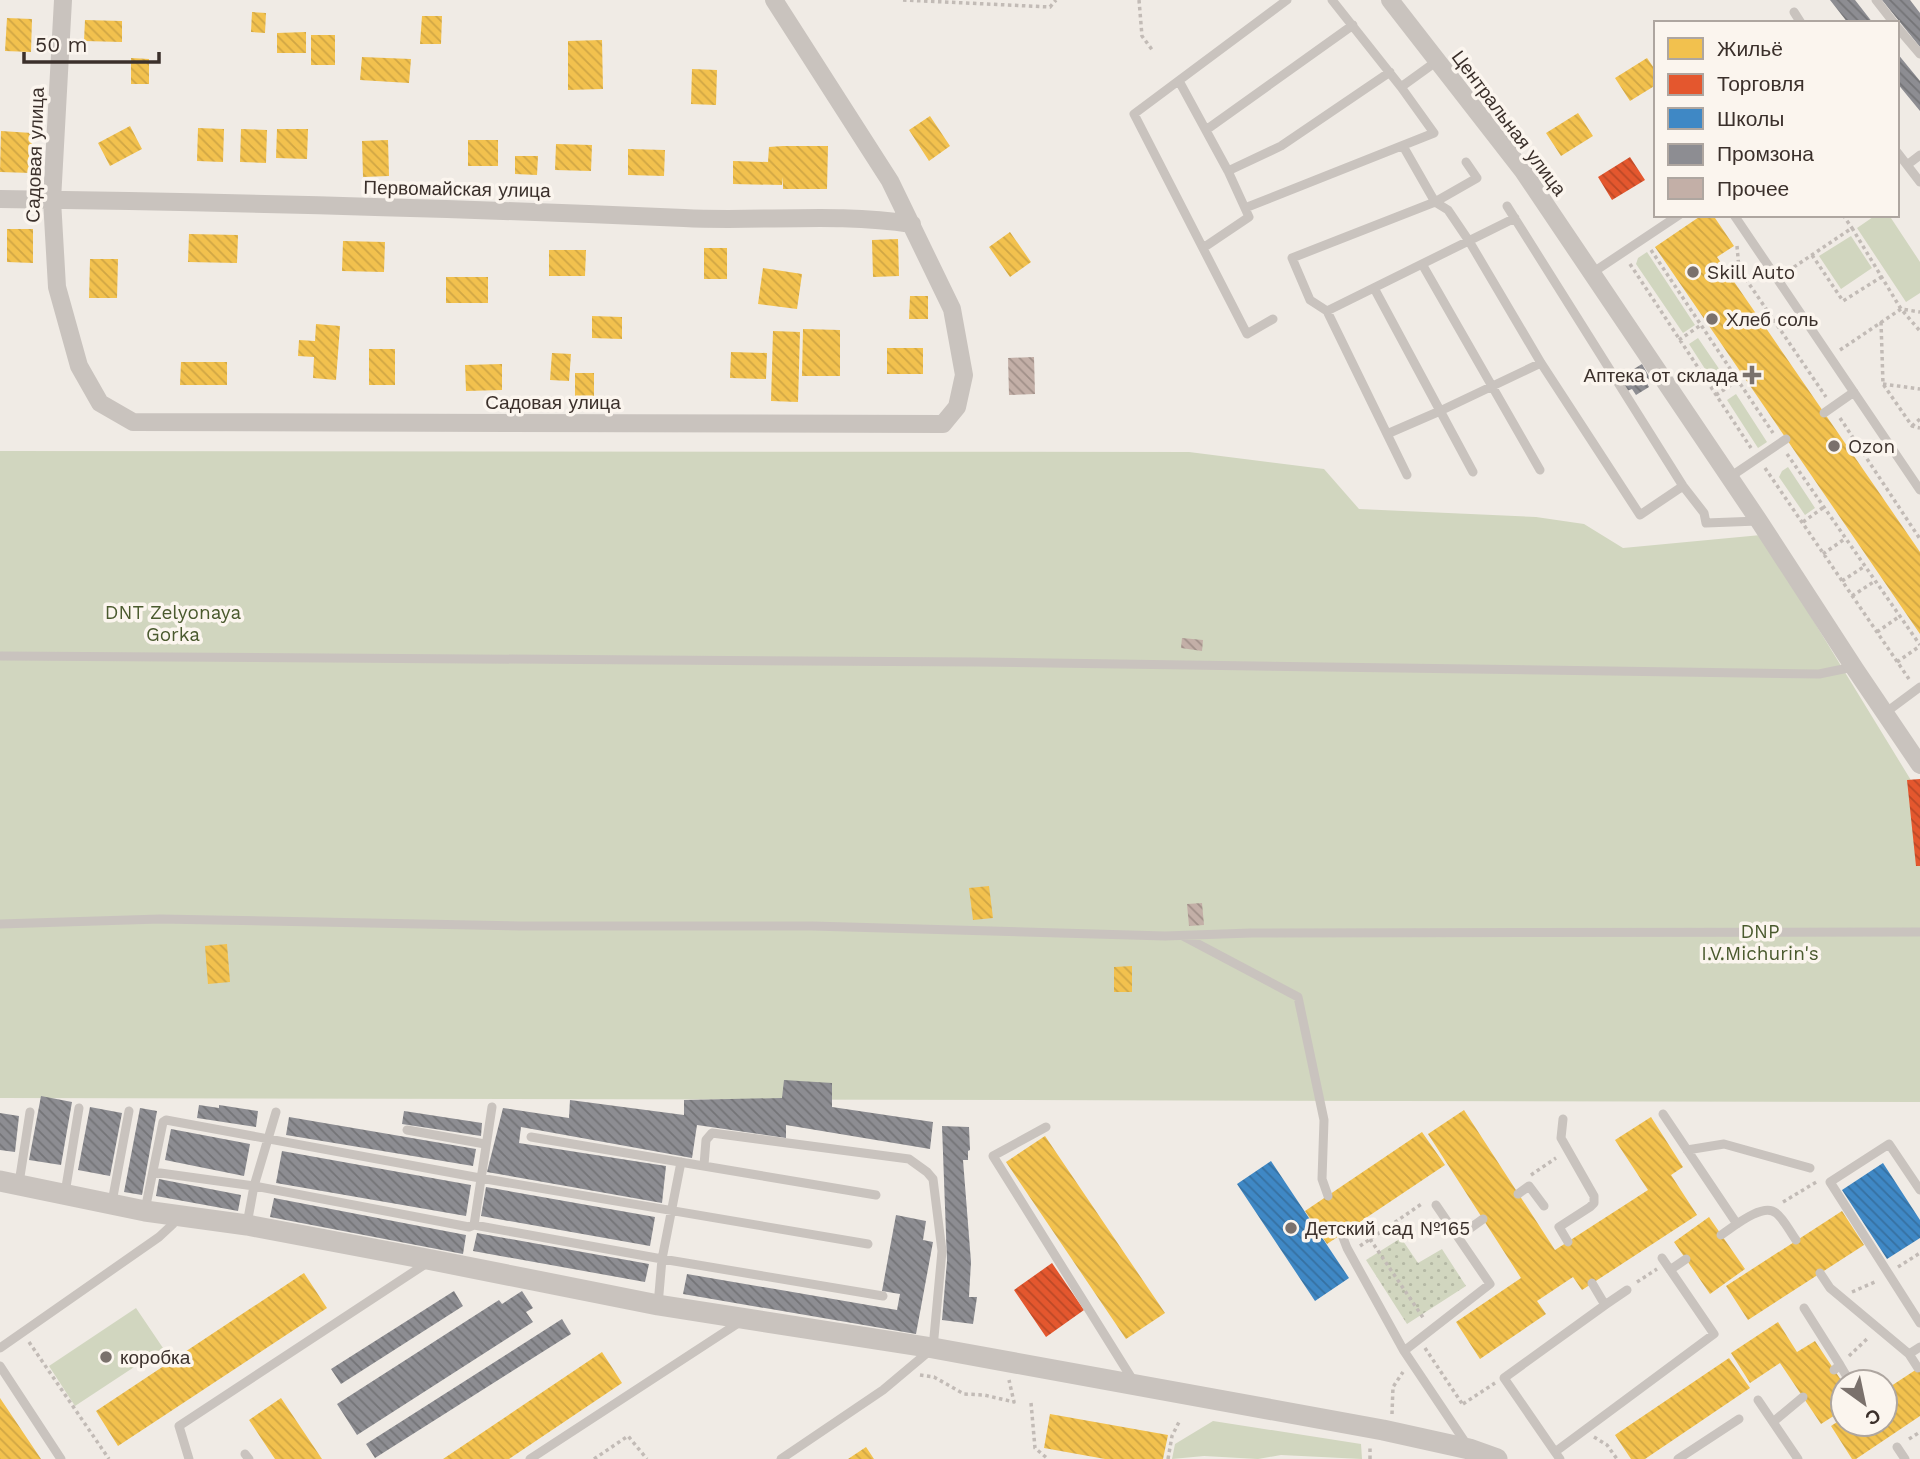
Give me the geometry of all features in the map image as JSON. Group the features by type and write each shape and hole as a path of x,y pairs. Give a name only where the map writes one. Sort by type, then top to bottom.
{"street":[{"name":"Садовая улица","path":"63,0 52,200 57,287 79,366 100,403 133,422 943,424 957,407 964,376 952,309 890,181 774,0"},
{"name":"Центральная улица","path":"1394,1 1523,171 1920,765"},
{"name":"Первомайская улица","path":"0,199 542,212 730,220 876,218 912,224"},
{"path":"9,1183 145,1211 247,1225 658,1305 933,1348 1382,1430 1469,1449 1497,1459"}],"lane":[{"path":"1273,319 1247,334 1135,114 1287,0"},
{"path":"1245,208 1434,133 1390,72 1332,0"},
{"path":"1876,0 1893,21"},
{"path":"1794,12 1800,21"},
{"path":"1206,130 1353,25"},
{"path":"1899,29 1920,54"},
{"path":"1401,87 1437,61"},
{"path":"1228,171 1281,146 1390,72"},
{"path":"1179,80 1228,171 1249,217 1203,248"},
{"path":"1403,146 1435,202 1448,211 1469,241 1541,363 1640,516 1683,486"},
{"path":"1899,155 1920,182"},
{"path":"1907,165 1920,155"},
{"path":"1407,475 1327,311 1310,300 1292,258 1435,202 1477,178 1466,162"},
{"path":"1507,206 1683,486 1704,513 1706,523 1759,521"},
{"path":"1592,273 1676,217"},
{"path":"1735,217 1920,491"},
{"path":"1327,311 1516,218"},
{"path":"1422,264 1540,470"},
{"path":"1374,288 1473,472"},
{"path":"1387,434 1541,363"},
{"path":"1828,410 1854,392"},
{"path":"1730,478 1786,439"},
{"path":"0,656 977,662 1819,674 1853,667"},
{"path":"1884,713 1918,689"},
{"path":"0,925 160,919 520,926 812,926 1182,935 1920,932"},
{"path":"1182,935 1297,997 1324,1120 1322,1179 1328,1196"},
{"path":"474,1225 492,1107"},
{"path":"65,1193 79,1108"},
{"path":"111,1202 129,1111"},
{"path":"9,1183 30,1112"},
{"path":"247,1225 266,1139 276,1112"},
{"path":"1663,1114 1737,1224"},
{"path":"1563,1119 1561,1138 1594,1196 1594,1203 1590,1207 1559,1227 1568,1242"},
{"path":"145,1211 163,1122 166,1120 480,1178 868,1244"},
{"path":"1046,1127 993,1156 1137,1387"},
{"path":"407,1130 485,1144"},
{"path":"704,1165 706,1140 712,1133 909,1159 933,1179 942,1251 933,1348 883,1390 780,1459"},
{"path":"531,1137 876,1195"},
{"path":"1687,1150 1724,1144 1810,1168"},
{"path":"1920,1190 1889,1144 1830,1182 1920,1323"},
{"path":"658,1305 662,1259 681,1162"},
{"path":"153,1172 254,1186 469,1227 474,1225 883,1296"},
{"path":"1518,1194 1529,1186 1544,1206"},
{"path":"1404,1351 1490,1284 1436,1205"},
{"path":"1721,1235 1761,1210 1770,1209 1777,1213 1796,1240"},
{"path":"0,1349 159,1237 173,1224 177,1215"},
{"path":"1458,1237 1483,1219"},
{"path":"1342,1235 1404,1351 1469,1449"},
{"path":"1627,1290 1504,1378 1557,1456 1584,1431 1714,1334 1666,1264 1686,1259"},
{"path":"189,1459 179,1426 432,1260"},
{"path":"1819,1273 1830,1288 1909,1354 1918,1368"},
{"path":"1591,1283 1605,1305"},
{"path":"1804,1308 1842,1368"},
{"path":"530,1459 694,1354 744,1318"},
{"path":"1909,1354 1920,1347"},
{"path":"0,1366 61,1459"},
{"path":"1773,1422 1803,1397"},
{"path":"1758,1400 1798,1459"},
{"path":"1678,1459 1739,1419"},
{"path":"1897,1447 1905,1459"}],"path":[{"path":"903,0 1050,7 1056,0"},
{"path":"1139,0 1142,36 1153,51"},
{"path":"1844,217 1901,309 1920,331"},
{"path":"1777,278 1852,228"},
{"path":"1733,238 1739,249 1739,269 1828,410 1920,538"},
{"path":"1812,255 1843,301 1883,276"},
{"path":"1626,258 1823,554 1918,689"},
{"path":"1830,357 1901,309 1920,312"},
{"path":"1881,322 1883,384 1912,425 1920,429"},
{"path":"1679,340 1701,326"},
{"path":"1716,395 1737,381"},
{"path":"1883,384 1920,389"},
{"path":"1912,425 1920,419"},
{"path":"1802,522 1824,508"},
{"path":"1823,554 1846,538"},
{"path":"1842,581 1865,566"},
{"path":"1852,596 1875,581"},
{"path":"1877,632 1900,616"},
{"path":"1897,662 1920,646"},
{"path":"1529,1186 1527,1179 1531,1175 1567,1151"},
{"path":"1770,1209 1817,1181 1830,1182"},
{"path":"1350,1253 1428,1200 1436,1205"},
{"path":"1370,1240 1432,1329"},
{"path":"1843,1298 1889,1274 1920,1253"},
{"path":"1627,1290 1666,1264"},
{"path":"1840,1365 1878,1328"},
{"path":"22,1332 109,1459"},
{"path":"1419,1339 1463,1405 1495,1383"},
{"path":"1392,1419 1393,1387 1397,1378 1412,1363"},
{"path":"904,1373 934,1377 964,1394 984,1395 1014,1402"},
{"path":"1031,1403 1035,1448 1048,1459"},
{"path":"1168,1459 1172,1436 1179,1422"},
{"path":"1584,1431 1607,1445 1617,1459"},
{"path":"1909,1439 1920,1432"},
{"path":"594,1459 628,1436 647,1459"},
{"path":"1370,1444 1370,1459"}],"green space":[{"path":"1873,217 1890,217 1920,262 1920,293 1906,302 1857,228"},
{"path":"1851,236 1872,268 1841,289 1819,256"},
{"path":"1647,252 1695,325 1683,333 1636,264 1638,258"},
{"path":"1698,338 1726,379 1716,386 1689,344"},
{"path":"1736,394 1767,442 1758,448 1727,400"},
{"path":"0,451 1189,452 1324,469 1359,509 1536,517 1584,524 1623,548 1761,535 1920,795 1920,1102 0,1098"},
{"path":"1788,467 1815,508 1805,515 1779,477"},
{"path":"1401,1238 1418,1263 1442,1249 1466,1286 1407,1324 1366,1260"},
{"name":"коробка","path":"136,1308 163,1348 75,1406 49,1366"},
{"path":"1213,1421 1361,1444 1362,1459 1281,1455 1258,1459 1204,1456 1172,1459 1175,1444"}],"building: Жильё":[{"path":"252,12 266,13 265,33 251,32"},
{"path":"422,16 442,16 441,44 420,44"},
{"path":"7,18 32,19 31,52 5,51"},
{"path":"85,20 122,21 122,42 84,41"},
{"path":"306,32 306,53 277,53 277,33"},
{"path":"311,35 335,35 335,65 311,65"},
{"path":"602,40 603,89 568,90 568,41"},
{"path":"362,57 411,59 409,83 360,80"},
{"path":"131,58 149,59 149,84 131,84"},
{"path":"1647,58 1654,68 1654,86 1630,101 1615,78"},
{"path":"692,69 717,70 716,105 691,104"},
{"path":"1578,113 1593,136 1561,156 1546,133"},
{"path":"930,116 950,146 929,161 909,130"},
{"path":"130,126 142,149 110,166 98,143"},
{"path":"198,128 224,129 223,162 197,161"},
{"path":"241,129 267,130 266,163 240,162"},
{"path":"277,129 308,129 307,159 276,158"},
{"path":"1,131 32,133 31,173 0,172"},
{"path":"388,140 389,176 363,177 362,141"},
{"path":"468,140 498,140 498,166 468,166"},
{"path":"556,144 592,145 591,171 555,170"},
{"path":"828,146 827,189 783,189 783,177 782,185 733,184 733,161 768,162 769,147"},
{"path":"628,149 665,150 664,176 628,175"},
{"path":"515,156 538,156 537,175 515,174"},
{"path":"1699,217 1714,217 1734,246 1717,257 1920,552 1920,634 1655,247"},
{"path":"7,229 33,229 33,263 7,262"},
{"path":"1010,232 1031,262 1010,277 989,247"},
{"path":"189,234 238,235 237,263 188,262"},
{"path":"898,239 899,276 873,277 872,240"},
{"path":"343,241 385,242 384,272 342,271"},
{"path":"704,248 727,248 727,279 704,279"},
{"path":"549,250 586,250 585,276 549,276"},
{"path":"90,259 118,259 117,298 89,298"},
{"path":"763,268 802,274 797,309 758,304"},
{"path":"446,277 488,277 488,303 446,303"},
{"path":"910,296 928,296 928,319 909,319"},
{"path":"592,316 622,317 622,339 592,338"},
{"path":"316,324 340,326 336,380 313,378 314,357 298,356 299,340 315,341"},
{"path":"803,329 840,330 840,376 802,376"},
{"path":"773,331 800,332 798,402 771,401"},
{"path":"887,348 923,348 923,374 887,374"},
{"path":"369,349 395,349 395,385 369,385"},
{"path":"731,352 767,353 766,379 730,378"},
{"path":"552,353 571,354 569,381 550,380"},
{"path":"181,362 227,362 227,385 180,385"},
{"path":"502,364 502,390 466,391 465,365"},
{"path":"575,373 594,373 594,396 575,396"},
{"path":"989,886 993,918 973,920 969,888"},
{"path":"227,944 230,982 208,984 205,946"},
{"path":"1132,966 1132,992 1114,992 1114,967"},
{"path":"1464,1110 1555,1250 1648,1190 1615,1140 1651,1117 1683,1167 1671,1175 1697,1215 1582,1290 1573,1277 1537,1301 1546,1314 1480,1359 1456,1322 1521,1278 1428,1134"},
{"path":"1422,1132 1445,1165 1327,1244 1305,1211"},
{"path":"1045,1136 1165,1313 1126,1339 1006,1162"},
{"path":"1842,1211 1864,1245 1748,1320 1726,1286"},
{"path":"1709,1217 1745,1269 1710,1294 1674,1242"},
{"path":"304,1273 327,1308 118,1446 96,1411"},
{"path":"1778,1322 1797,1352 1815,1341 1833,1368 1829,1368 1829,1419 1821,1424 1780,1363 1750,1383 1731,1353"},
{"path":"602,1352 622,1383 509,1459 443,1459"},
{"path":"1729,1358 1750,1388 1645,1459 1631,1459 1615,1435"},
{"path":"1920,1367 1920,1416 1899,1430 1899,1381"},
{"path":"0,1398 41,1459 0,1459"},
{"path":"281,1398 322,1459 275,1459 249,1420"},
{"path":"1050,1414 1168,1435 1163,1459 1105,1459 1044,1448"},
{"path":"1839,1438 1887,1438 1856,1459 1852,1459"},
{"path":"866,1447 874,1459 848,1459"}],"building: Торговля":[{"path":"1630,157 1645,180 1612,200 1598,177"},
{"path":"1920,779 1920,866 1916,866 1907,780"},
{"path":"1052,1263 1084,1310 1046,1337 1014,1290"}],"building: Школы":[{"name":"Детский сад №165","path":"1271,1161 1349,1278 1315,1301 1237,1184"},
{"path":"1883,1163 1920,1220 1920,1238 1887,1259 1842,1190"}],"building: Промзона":[{"path":"1830,0 1855,0 1871,21 1846,21"},
{"path":"1882,0 1910,0 1920,13 1920,47 1899,21"},
{"path":"1899,55 1920,81 1920,111 1899,85"},
{"path":"1642,364 1650,378 1646,381 1649,387 1636,395 1632,389 1627,391 1619,378"},
{"path":"784,1080 832,1083 832,1107 933,1122 930,1149 786,1125 786,1138 697,1125 692,1158 521,1127 519,1143 666,1166 662,1203 487,1172 503,1108 569,1118 570,1100 684,1115 684,1100 782,1098"},
{"path":"41,1096 72,1102 61,1165 29,1160"},
{"path":"199,1105 258,1111 256,1127 197,1118"},
{"path":"90,1107 122,1113 110,1176 78,1170"},
{"path":"140,1108 157,1111 142,1195 124,1192"},
{"path":"404,1111 482,1123 481,1136 402,1124"},
{"path":"0,1113 19,1116 15,1152 0,1150"},
{"path":"289,1117 476,1149 473,1166 286,1135"},
{"path":"942,1126 969,1127 970,1150 968,1160 963,1160 971,1262 969,1297 977,1297 973,1324 942,1320 947,1261"},
{"path":"171,1129 250,1144 244,1176 165,1160"},
{"path":"282,1151 471,1185 466,1216 276,1183"},
{"path":"159,1179 241,1195 238,1211 156,1196"},
{"path":"486,1187 655,1217 650,1246 481,1216"},
{"path":"274,1198 466,1235 463,1254 270,1217"},
{"path":"896,1215 926,1221 923,1240 933,1242 916,1334 683,1294 687,1274 897,1310 900,1294 882,1291"},
{"path":"477,1233 649,1264 645,1282 473,1251"},
{"path":"454,1291 463,1306 341,1384 331,1369"},
{"path":"522,1291 533,1308 526,1312 533,1322 357,1435 337,1404 499,1300 502,1304"},
{"path":"562,1319 571,1334 375,1458 366,1444"}],"building: Прочее":[{"path":"1034,357 1035,394 1009,395 1008,358"},
{"path":"1182,638 1203,640 1202,651 1181,648"},
{"path":"1202,903 1204,925 1189,926 1187,904"}],"place":[{"name":"Skill Auto","path":"1693,272"},
{"name":"Хлеб соль","path":"1712,319"},
{"name":"Аптека от склада","path":"1752,375"},
{"name":"Ozon","path":"1834,446"},
{"name":"Детский сад №165","path":"1291,1228"},
{"name":"коробка","path":"106,1357"}],"park label":[{"name":"DNT Zelyonaya Gorka","path":"173,623"},
{"name":"DNP I.V.Michurin's","path":"1760,942"}]}
